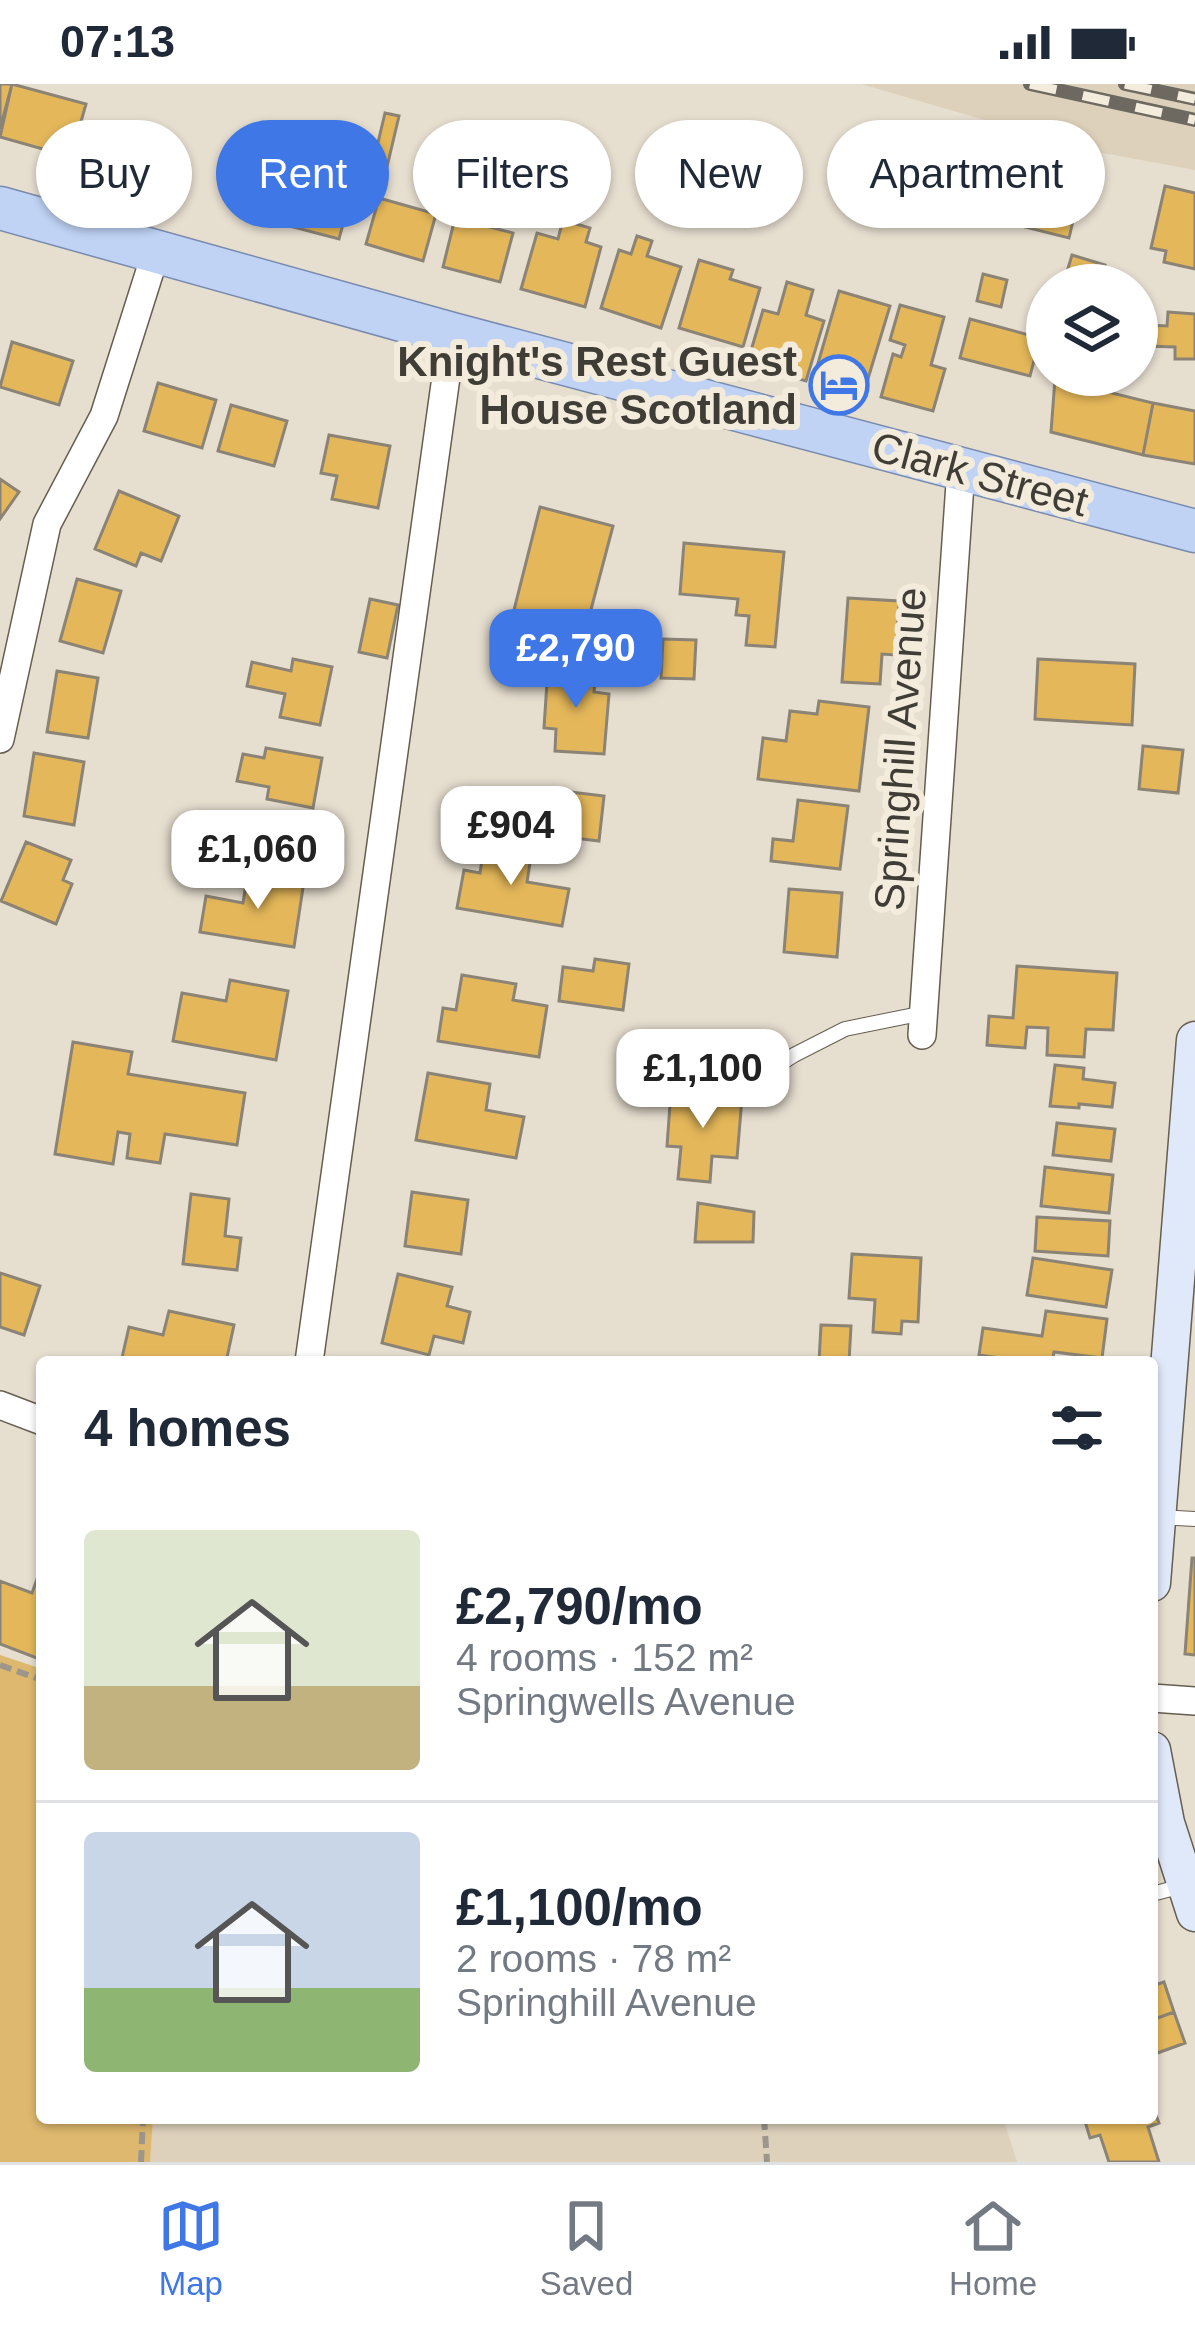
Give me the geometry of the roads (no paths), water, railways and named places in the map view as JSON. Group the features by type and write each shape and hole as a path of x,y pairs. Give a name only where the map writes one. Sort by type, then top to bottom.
{"main road":[{"name":"Clark Street","path":"0,208 452,334 1195,531"},
{"path":"1158,1517 1158,1417 1195,1040"},
{"path":"1158,1781 1178,1898"}],"street":[{"path":"0,739 47,524 104,416 156,252"},
{"path":"310,1356 452,334"},
{"name":"Springhill Avenue","path":"923,1024 962,469"},
{"path":"0,1405 36,1419"},
{"path":"1158,1698 1195,1701"}],"lane":[{"path":"695,1082 744,1087 794,1054 845,1029 923,1024"},
{"path":"1158,1517 1195,1519"}],"railway":[{"path":"1030,84 1195,120"},
{"path":"1125,84 1195,99"}],"place":[{"name":"Knight's Rest Guest House Scotland","path":"839,385"}]}
